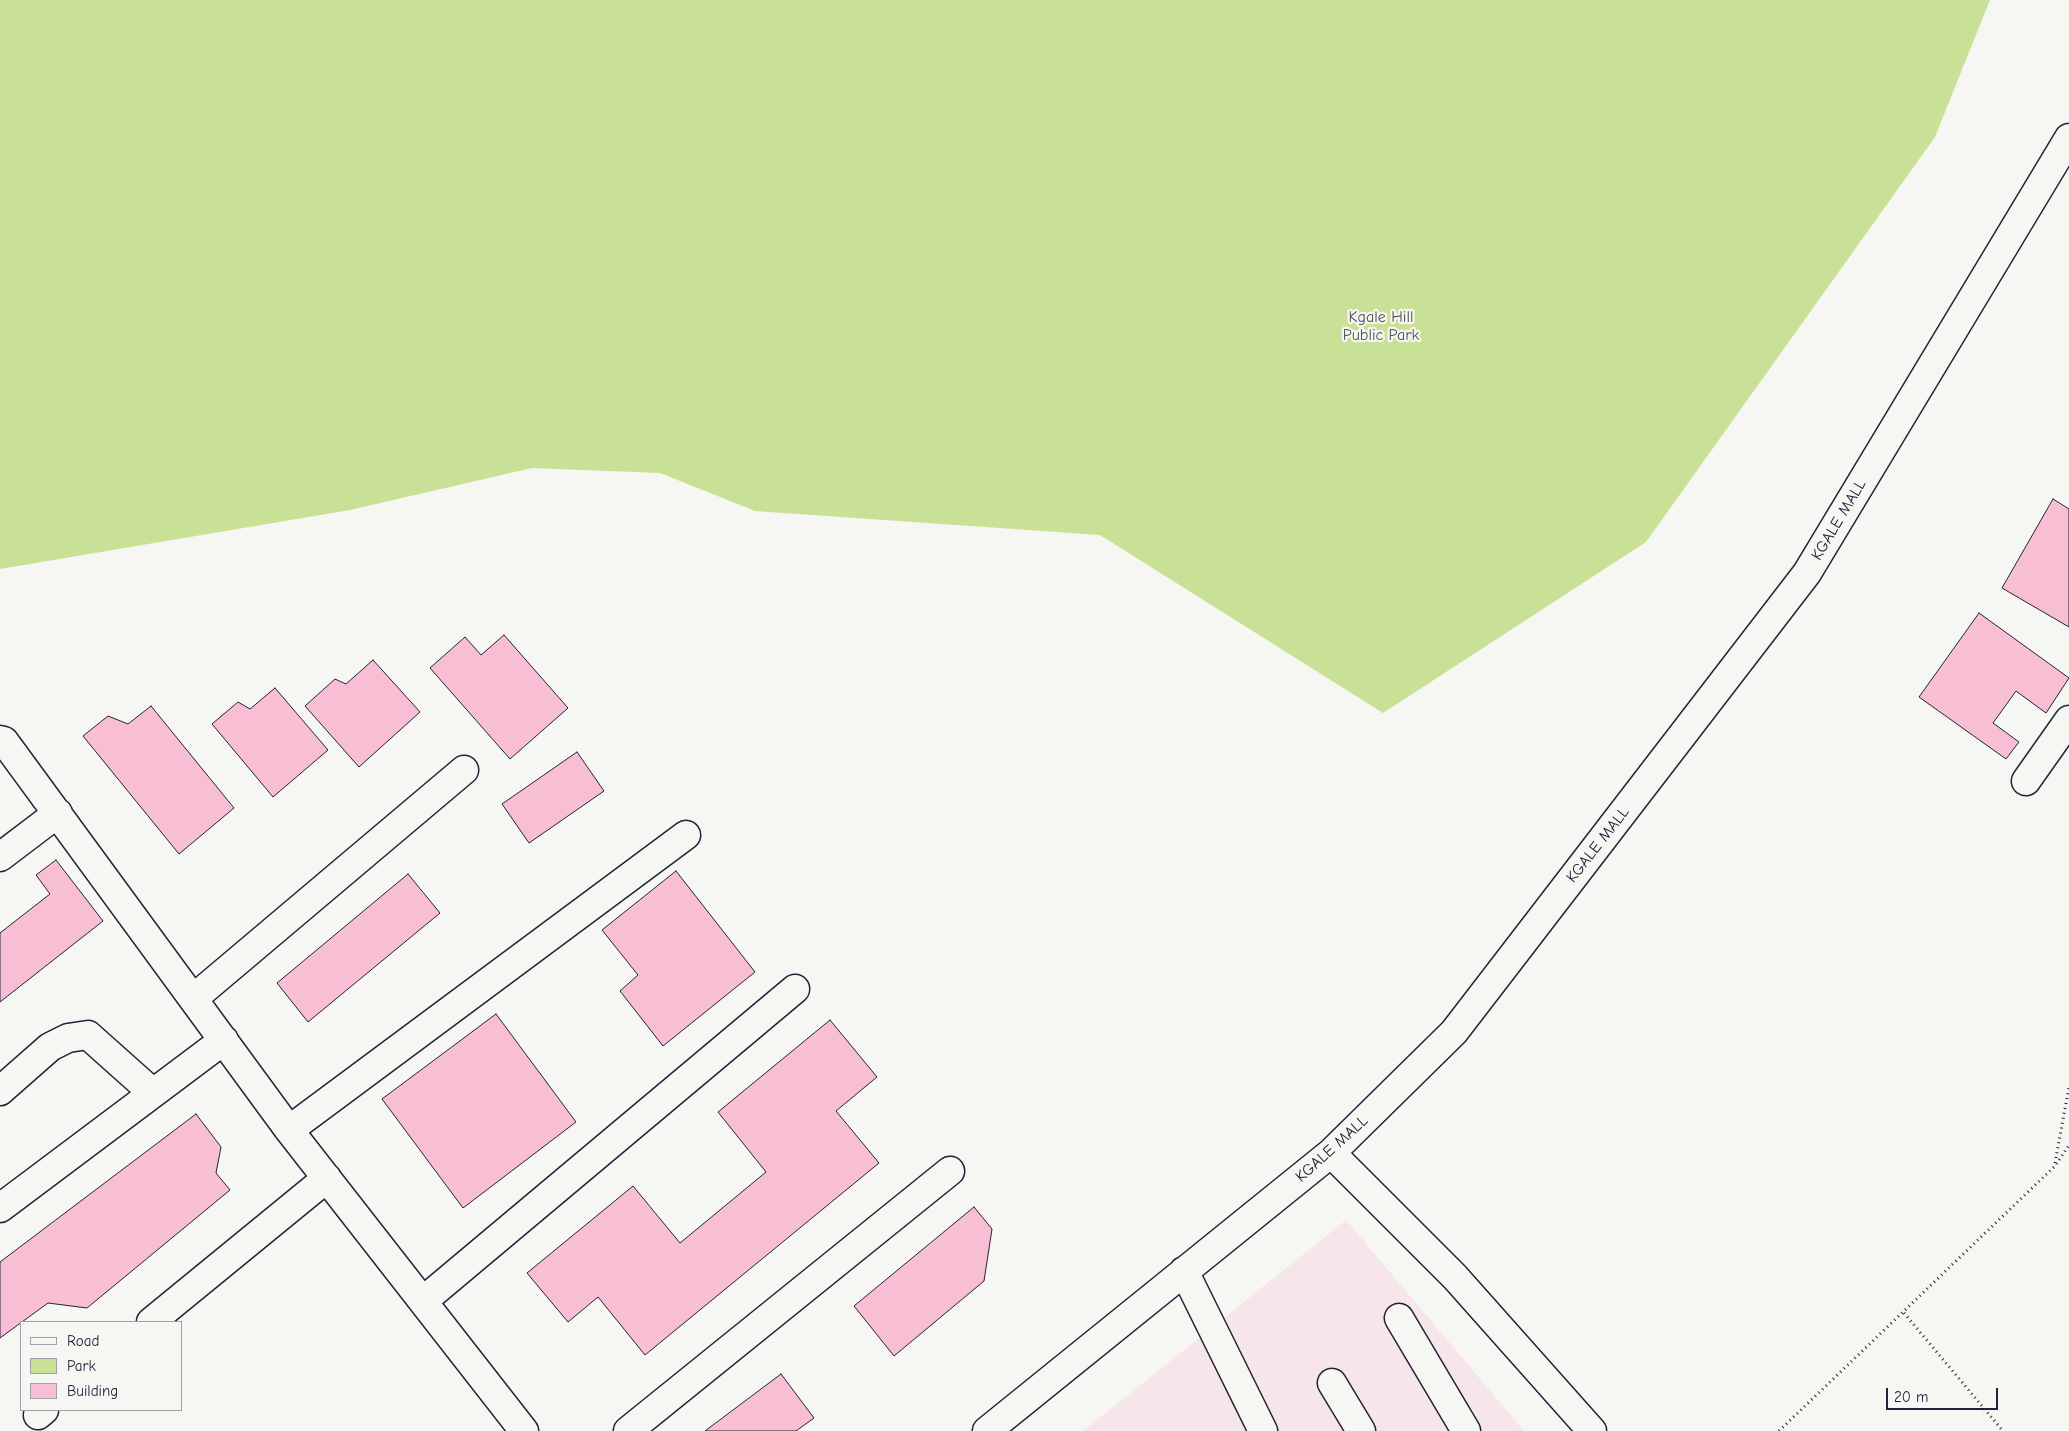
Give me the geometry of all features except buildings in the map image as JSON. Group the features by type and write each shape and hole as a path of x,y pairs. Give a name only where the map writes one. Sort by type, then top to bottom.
{"street":[{"name":"KGALE MALL","path":"987,1431 1332,1153 1454,1032 1807,573 2069,138"},
{"path":"2026,781 2069,720"},
{"path":"1,741 58,813 289,1130 524,1431"},
{"path":"194,998 464,770"},
{"path":"0,857 58,813"},
{"path":"289,1130 686,835"},
{"path":"423,1301 795,989"},
{"path":"0,1091 50,1047 68,1038 88,1035 153,1093"},
{"path":"0,1208 224,1040"},
{"path":"1332,1153 1455,1277 1592,1431"},
{"path":"628,1431 950,1171"},
{"path":"152,1321 327,1178"},
{"path":"1184,1271 1263,1431"},
{"path":"1399,1318 1466,1431"},
{"path":"1332,1383 1362,1431"}],"path":[{"path":"2055,1166 2069,1087"},
{"path":"1779,1431 2055,1166 2069,1145"},
{"path":"1904,1313 2002,1431"}],"shaded area":[{"path":"1346,1220 1524,1431 1083,1431"}],"green space":[{"name":"Kgale Hill Public Park","path":"0,0 1990,0 1935,137 1646,542 1383,713 1100,535 755,511 660,473 532,468 350,510 0,569"}]}
